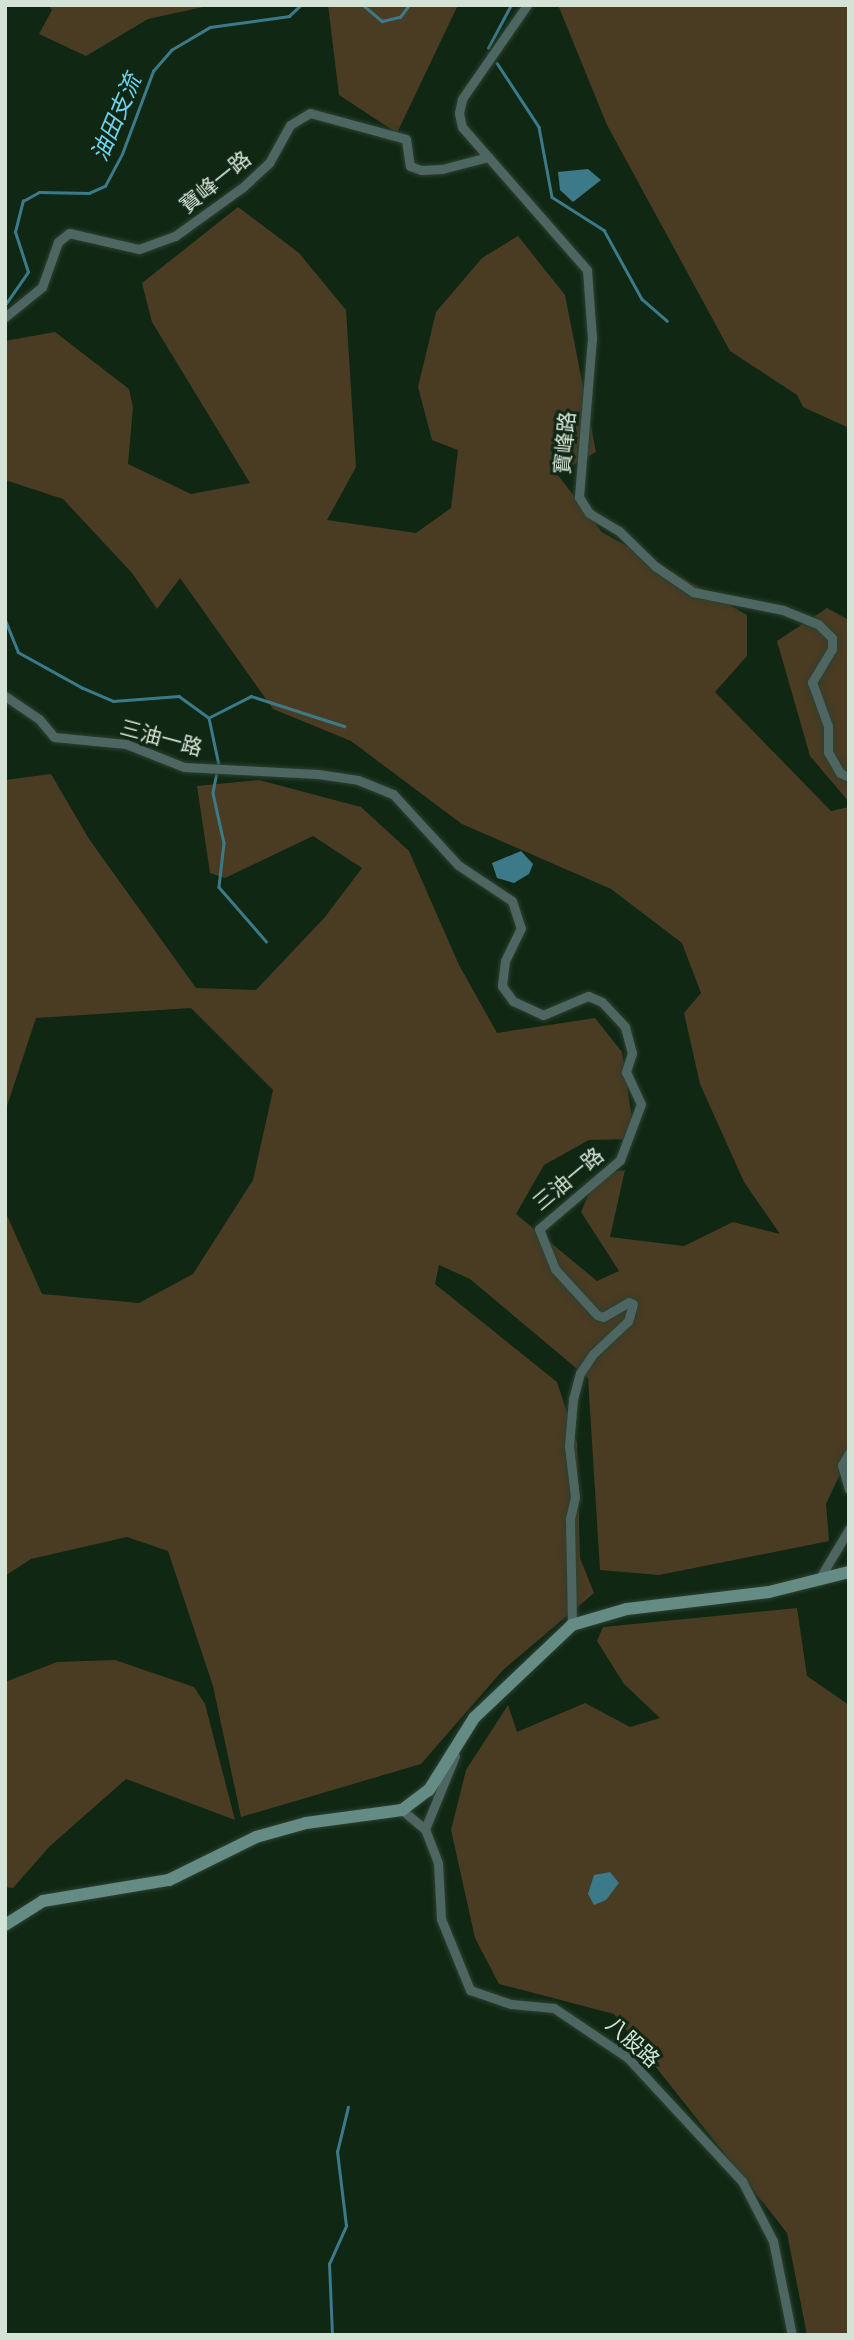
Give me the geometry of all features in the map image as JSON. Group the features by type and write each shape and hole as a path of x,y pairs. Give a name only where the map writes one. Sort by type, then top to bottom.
{"street":[{"name":"寶峰路","path":"527,5 462,99 462,127 587,270 592,338 579,497 589,513 619,531 655,566 693,592 783,610 818,624 832,638 832,649 812,682 828,726 828,751 839,773 849,777"},
{"name":"寶峰一路","path":"5,317 42,287 58,242 69,233 139,248 175,236 243,187 269,163 290,125 310,113 406,139 410,166 421,170 442,169 488,157"},
{"name":"三油一路","path":"5,696 39,719 54,737 126,744 184,767 318,774 358,780 393,794 458,865 512,901 521,928 505,961 502,986 513,1001 543,1014 588,996 602,1002 625,1027 632,1053 626,1072 640,1104 620,1160 539,1229 555,1269 597,1315 603,1317 629,1302 633,1304 628,1321 593,1353 580,1373 573,1399 569,1447 575,1497 570,1519 572,1625"},
{"path":"849,1453 842,1465 849,1489"},
{"path":"821,1576 849,1529"},
{"path":"5,1925 43,1901 169,1880 228,1849 293,1827 402,1810 429,1790 474,1718 572,1625 644,1606 790,1588 821,1576 849,1572"},
{"path":"425,1829 464,1735"},
{"name":"八股路","path":"402,1810 425,1829 438,1863 441,1919 470,1990 511,2004 554,2008 628,2058 742,2181 774,2241 792,2335"}],"shaded area":[{"path":"48,5 212,5 148,19 86,56 39,34 52,10"},
{"path":"328,5 458,5 397,133 339,95"},
{"path":"558,5 849,5 849,428 803,407 797,395 730,351 607,125"},
{"path":"238,207 299,253 346,310 356,467 327,520 416,533 451,508 458,450 432,440 418,387 436,312 482,258 518,236 565,295 596,452 557,474 602,532 747,615 747,656 715,692 831,811 849,807 849,1455 826,1504 829,1541 659,1575 600,1570 588,1378 470,1279 439,1265 435,1284 557,1382 577,1443 580,1558 594,1593 503,1670 421,1764 241,1817 213,1686 168,1551 127,1537 31,1559 5,1576 5,1211 42,1294 139,1303 193,1274 253,1180 273,1090 191,1008 36,1018 5,1112 5,780 51,774 89,839 196,988 256,990 325,917 362,868 313,836 225,878 210,873 197,786 259,780 361,807 409,851 459,965 497,1033 595,1018 622,1052 635,1139 589,1140 544,1165 516,1214 597,1281 619,1271 581,1212 597,1175 625,1170 610,1237 684,1246 733,1222 780,1234 744,1182 700,1084 684,1013 701,993 682,943 611,889 462,824 351,741 273,709 180,578 157,609 132,573 63,499 5,480 5,341 55,332 129,389 133,407 128,464 191,494 250,483 152,322 142,283"},
{"path":"827,608 849,620 849,802 810,756 777,641"},
{"path":"797,1608 807,1676 849,1705 849,2335 807,2335 787,2233 614,2014 499,1984 475,1938 451,1830 466,1770 508,1705 517,1732 585,1703 630,1727 660,1718 624,1684 597,1641 603,1627"},
{"path":"115,1660 194,1687 205,1704 235,1820 126,1779 50,1846 13,1888 5,1887 5,1682 57,1662"}],"water":[{"path":"588,169 601,180 573,202 560,190 558,172"},
{"path":"521,851 533,864 529,874 514,883 497,878 492,863"},
{"path":"610,1872 619,1883 606,1900 594,1905 588,1894 594,1875"}],"waterway":[{"name":"油田支流","path":"5,305 28,272 15,232 23,201 39,192 89,193 105,186 122,154 153,71 171,50 210,27 289,16 301,5"},
{"name":"油田支流","path":"363,5 382,21 400,17 409,5"},
{"path":"488,48 511,5"},
{"path":"497,63 539,127 552,197 604,230 642,299 667,321"},
{"path":"5,462 5,531"},
{"path":"5,619 18,652 83,688 113,701 179,696 209,718 219,765"},
{"path":"210,717 251,696 344,726"},
{"path":"217,772 213,793 224,843 219,887 266,941"},
{"path":"332,2335 329,2264 346,2226 337,2152 348,2107"}]}
